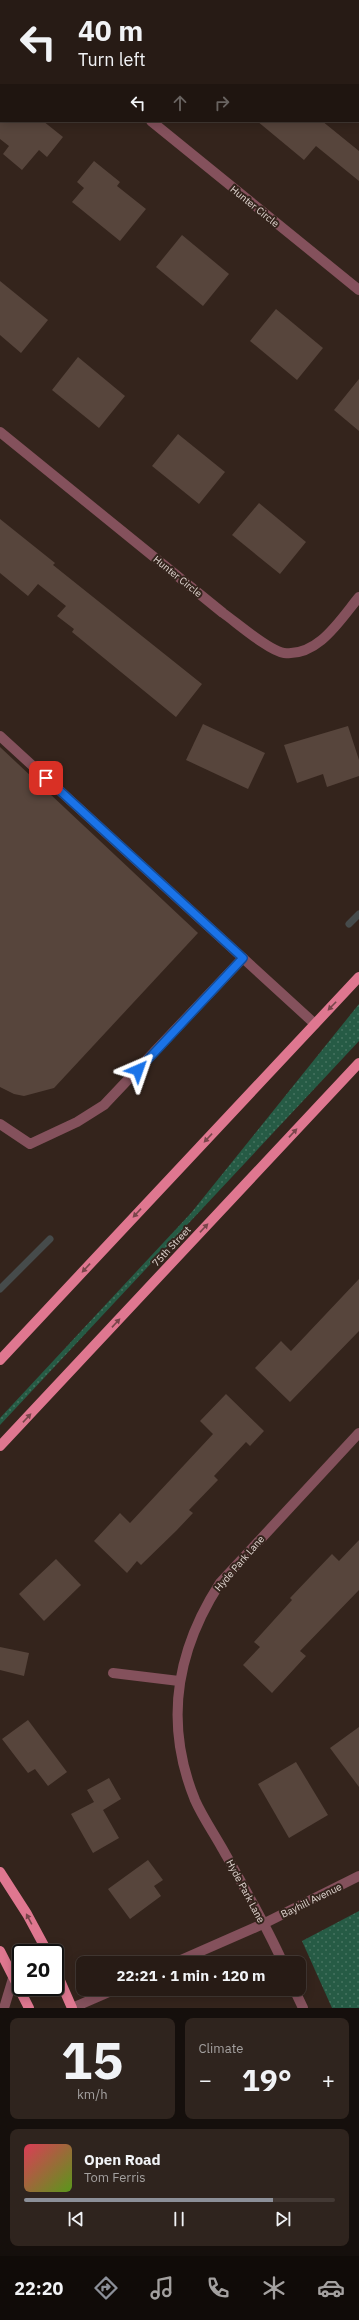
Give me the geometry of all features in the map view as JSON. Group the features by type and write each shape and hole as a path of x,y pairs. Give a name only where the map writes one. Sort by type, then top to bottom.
{"main road":[{"path":"0,1360 359,978"},
{"name":"75th Street","path":"0,1446 359,1063"},
{"path":"0,1872 27,1914 43,1944"},
{"path":"0,1951 12,1972"},
{"path":"64,1990 72,2008"},
{"path":"24,1996 29,2008"}],"street":[{"name":"Hunter Circle","path":"152,122 359,290"},
{"name":"Hunter Circle","path":"0,432 255,637 283,653 305,651 317,644 334,627 359,597"},
{"path":"0,736 315,1024"},
{"path":"0,1124 30,1144 91,1114 118,1092 243,958"},
{"name":"Hyde Park Lane","path":"279,1956 195,1800 181,1754 177,1712 179,1681 188,1648 208,1602 220,1583 359,1433"},
{"path":"113,1674 179,1681"},
{"name":"Bayhill Avenue","path":"190,1956 263,1924 359,1876"},
{"path":"4,2008 12,1982"},
{"path":"72,2008 100,1996"},
{"path":"297,1996 303,2008"}],"green space":[{"path":"359,1004 359,1041 0,1425 0,1418 191,1213"},
{"path":"359,1911 359,2008 332,2008 302,1941"}],"building":[{"path":"0,122 44,122 63,137 47,157 39,150 22,170 3,154 9,146 0,139"},
{"path":"258,122 323,122 359,151 359,181 316,146 304,160"},
{"path":"94,161 120,182 117,186 146,209 120,241 72,202 84,188 77,182"},
{"path":"182,235 229,274 203,306 156,267"},
{"path":"0,281 48,320 21,353 0,335"},
{"path":"276,309 323,348 297,380 250,341"},
{"path":"78,357 125,396 99,428 52,390"},
{"path":"359,379 359,431 334,410"},
{"path":"178,434 225,472 199,504 152,466"},
{"path":"259,503 306,542 280,574 232,535"},
{"path":"0,519 55,563 53,565 202,684 176,717 72,632 74,629 57,616 66,606 38,584 28,596 0,573"},
{"path":"203,724 265,753 248,789 186,760"},
{"path":"348,726 359,760 359,776 327,787 323,774 297,783 284,745"},
{"path":"0,747 198,933 54,1088 24,1096 14,1094 0,1087"},
{"path":"359,1279 359,1331 290,1402 255,1368 281,1341 291,1351"},
{"path":"226,1394 264,1431 250,1446 246,1442 214,1476 218,1480 189,1510 193,1513 177,1530 141,1565 137,1561 127,1573 94,1541 120,1513 130,1523 213,1434 200,1421"},
{"path":"359,1540 359,1590 300,1651 306,1656 272,1693 243,1665 260,1647 254,1642 292,1600 290,1598 332,1554 339,1561"},
{"path":"56,1559 81,1585 44,1621 19,1594"},
{"path":"0,1647 29,1653 24,1676 0,1670"},
{"path":"28,1720 67,1772 48,1786 35,1769 28,1773 2,1739"},
{"path":"359,1727 359,1787 330,1748"},
{"path":"296,1762 328,1815 289,1838 258,1784"},
{"path":"109,1778 121,1799 103,1810 119,1838 93,1853 71,1814 94,1802 87,1790"},
{"path":"148,1860 163,1880 154,1886 161,1896 130,1919 108,1889"}],"waterway":[{"path":"349,924 359,914"},
{"path":"0,1289 50,1239"}],"route":[{"path":"46,778 243,958 138,1070"}]}
